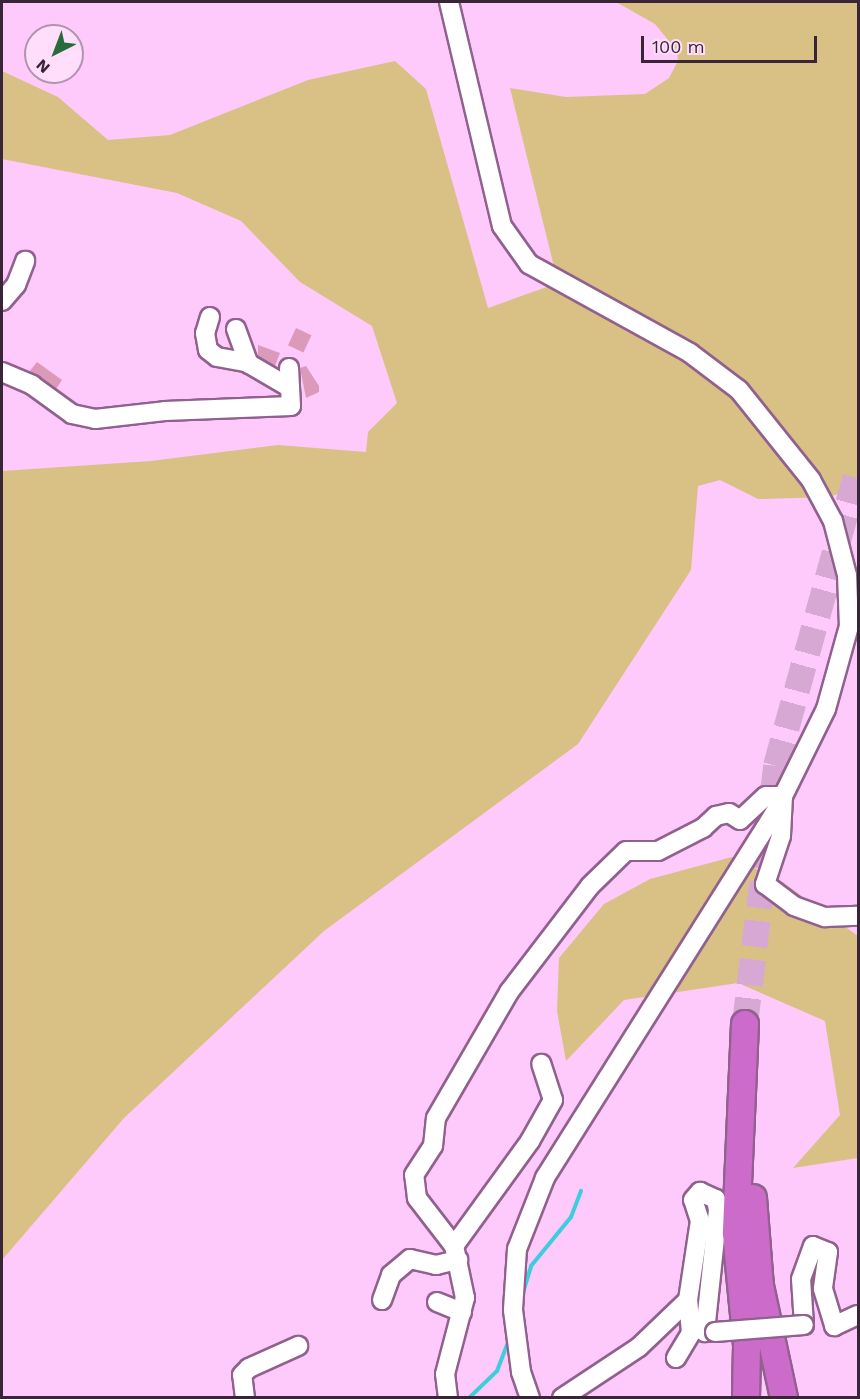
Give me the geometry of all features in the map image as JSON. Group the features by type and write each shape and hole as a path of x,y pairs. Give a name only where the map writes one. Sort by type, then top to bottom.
{"highway":[{"path":"745,1024 736,1233 747,1346 746,1398"},
{"path":"743,1111 752,1164 760,1286 784,1398"}],"street":[{"path":"449,2 502,226 529,264 690,354 739,390 805,471 833,521 848,575 849,627 826,709 783,796 544,1178 516,1259 513,1310 521,1372 530,1398"},
{"path":"2,301 15,285 26,261"},
{"path":"2,372 23,381 72,414 95,419 291,406 288,377 249,364 217,357 208,350 205,333 210,317"},
{"path":"236,329 249,364"},
{"path":"2,388 17,387 23,381"},
{"path":"448,1398 445,1374 465,1298 456,1253 417,1198 414,1175 433,1146 436,1118 456,1082 530,962 590,886 626,851 658,851 703,828 716,816 729,813 740,820 766,796 783,796"},
{"path":"783,796 781,836 765,884 794,906 825,917 858,916"},
{"path":"386,1265 397,1257 436,1265 456,1253 530,1141 553,1100 541,1064"},
{"path":"676,1358 690,1333 688,1300 700,1221 693,1200 700,1192 708,1192 718,1210 705,1332 804,1325 801,1279 813,1246 828,1252 823,1289 834,1326 858,1314"},
{"path":"382,1300 391,1275 410,1259"},
{"path":"561,1398 639,1347 688,1300"},
{"path":"437,1302 462,1312"},
{"path":"245,1398 242,1375 249,1368 299,1345"}],"shaded area":[{"path":"616,2 858,2 858,487 829,497 758,499 720,480 698,486 691,570 578,744 324,931 124,1118 2,1260 2,471 151,461 278,445 366,452 368,432 397,403 372,326 300,282 241,221 177,193 2,159 2,71 24,81 24,84 30,84 58,97 108,140 170,135 308,80 395,61 426,89 488,308 558,283 510,88 566,97 645,94 669,78 678,61 677,51 655,24"},
{"path":"732,857 781,881 858,936 858,1158 793,1168 840,1115 825,1021 738,983 624,1000 566,1061 557,1011 559,958 604,904 650,879"}],"building":[{"path":"296,328 311,335 303,352 288,345"},
{"path":"258,345 280,353 275,366 258,356"},
{"path":"37,362 62,380 56,389 29,372"},
{"path":"306,366 319,386 319,392 306,398 300,368"}],"waterway":[{"path":"522,1296 531,1266 571,1217 581,1191"},
{"path":"469,1398 497,1371 509,1340"}],"tunnel":[{"path":"745,1024 776,766 858,469"}]}
